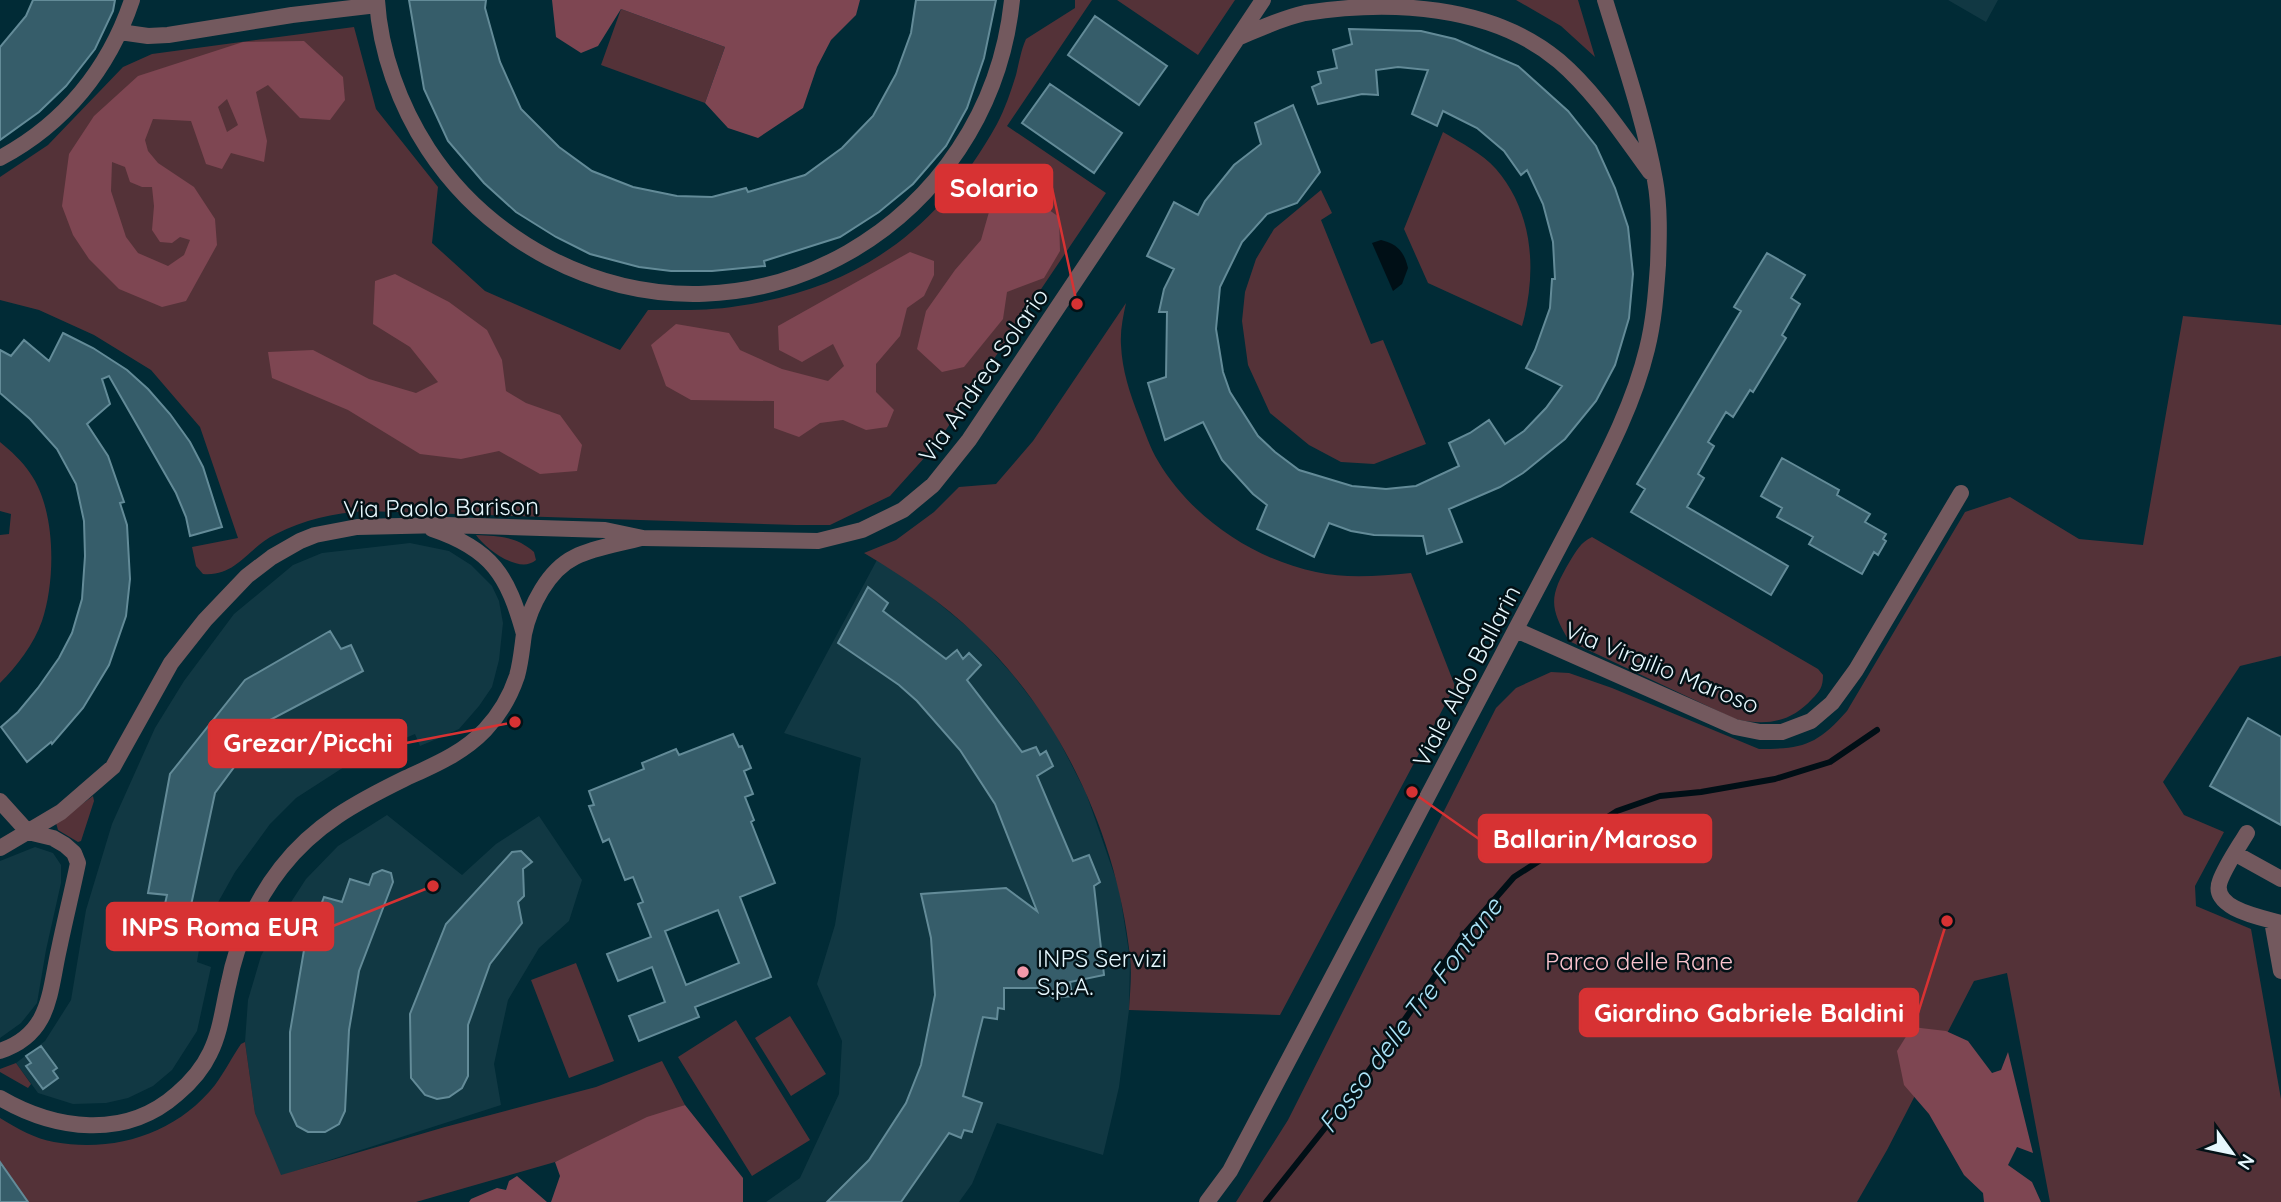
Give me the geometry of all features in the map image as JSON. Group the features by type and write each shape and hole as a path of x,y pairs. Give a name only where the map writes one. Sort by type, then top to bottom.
{"street":[{"path":"0,158 37,135 74,102 96,74 120,32 132,0"},
{"path":"120,32 148,36 169,35 377,2 388,60 410,117 442,168 486,215 525,244 584,273 640,288 694,293 761,285 813,270 867,242 909,209 945,170 977,120 999,66 1007,37 1012,0"},
{"name":"Via Andrea Solario","path":"643,538 818,541 862,530 913,503 942,475 964,447 1263,0"},
{"name":"Viale Aldo Ballarin","path":"1207,1202 1230,1171 1516,630 1612,443 1642,369 1650,336 1656,284 1659,235 1655,180 1605,0"},
{"path":"1240,37 1304,13 1343,7 1397,5 1478,18 1541,47 1561,63 1589,91 1655,180"},
{"name":"Via Virgilio Maroso","path":"1516,630 1735,727 1770,733 1794,729 1819,715 1847,683 1961,493"},
{"name":"Via Paolo Barison","path":"0,848 72,803 113,767 171,663 222,601 257,568 280,552 315,535 365,526 445,525 605,530 643,538"},
{"path":"419,526 457,539 485,557 497,569 511,590 524,634"},
{"path":"0,1098 35,1115 87,1126 125,1122 154,1111 173,1098 197,1075 209,1055 244,934 259,901 281,868 309,837 337,814 372,794 449,759 471,743 503,708 509,696 520,667 524,634 542,589 557,569 566,562 595,550 643,538"},
{"path":"0,802 28,832 53,838 65,845 74,853 78,863 48,1005 41,1020 30,1033 0,1051"},
{"path":"2247,833 2219,883 2221,896 2227,904 2238,910 2277,922 2281,971"},
{"path":"2236,853 2281,879"}],"shaded area":[{"path":"552,0 860,0 856,15 831,40 817,67 803,108 758,138 728,128 705,103 725,47 621,9 598,46 581,53 556,37"},
{"path":"1948,0 1998,0 1986,22"},
{"path":"304,41 343,77 345,100 330,120 300,118 268,85 256,92 267,141 264,162 231,153 222,169 206,164 191,121 153,119 145,140 148,151 158,163 194,187 215,219 217,245 186,301 162,307 119,289 89,259 73,235 62,206 69,154 94,116 138,76 243,42","holes":["227,99 238,125 227,132 218,107","112,162 125,167 130,182 142,187 152,187 152,230 160,242 172,243 180,237 190,240 184,255 168,266 138,253 126,237 111,191"]},
{"path":"1027,201 1045,207 1059,217 1060,251 1044,278 1007,292 1003,319 964,367 942,372 917,349 926,311 955,270 981,240 989,212"},
{"path":"1381,240 1399,249 1408,268 1402,284 1393,291 1372,243"},
{"path":"910,252 934,261 934,275 924,296 907,308 900,336 876,364 876,392 894,410 887,427 866,430 843,420 820,423 799,437 774,428 774,401 691,400 666,386 651,345 676,324 729,333 740,350 782,369 828,381 844,366 833,344 802,362 779,350 778,326"},
{"path":"395,274 449,302 487,330 502,360 506,391 526,403 560,415 582,445 577,471 540,474 499,451 461,459 420,454 348,410 272,378 268,352 313,350 369,379 416,393 438,382 410,347 373,324 375,281"},
{"path":"410,543 449,551 471,565 492,586 499,601 503,623 499,660 492,687 459,729 420,746 415,734 358,758 296,798 270,824 235,872 202,931 197,962 211,967 197,1031 172,1070 153,1086 128,1098 106,1103 73,1104 38,1093 16,1063 45,1041 71,1000 86,910 112,824 155,728 184,681 234,614 293,565 322,553"},
{"path":"877,560 918,586 976,634 1013,675 1050,723 1086,793 1119,888 1130,959 1129,1010 1119,1087 1103,1155 997,1123 972,1184 959,1202 766,1202 800,1178 839,1094 842,1041 817,984 835,925 861,758 784,733"},
{"path":"387,815 462,875 496,844 539,816 582,880 569,921 539,948 508,1000 494,1064 501,1105 280,1176 255,1113 245,1042 248,1000 261,956 306,879 338,846"},
{"path":"35,847 53,853 61,865 61,883 37,1003 21,1023 0,1038 0,861"},
{"path":"1912,1027 1946,1031 1968,1041 1992,1073 2001,1070 2008,1052 2033,1153 2017,1147 2008,1165 2032,1182 2041,1202 1984,1202 1983,1193 1964,1175 1929,1114 1904,1085 1897,1051"},
{"path":"685,1105 743,1178 743,1202 551,1202 560,1176 555,1162 647,1117"},
{"path":"517,1176 547,1202 469,1202 497,1188 506,1190 509,1181"}],"green space":[{"path":"1075,0 1092,0 1007,126 1106,193 935,446 890,496 830,525 365,511 330,515 297,525 266,540 225,571 203,574 196,566 192,547 238,538 200,427 151,370 94,335 39,310 0,300 0,177 48,145 123,67 152,54 354,27 376,109 438,187 432,243 485,291 620,350 648,310 716,309 781,297 821,285 858,268 891,248 949,195 974,162 1003,112 1026,39 1075,8"},
{"path":"1117,0 1235,0 1198,55"},
{"path":"1516,0 1578,0 1595,57 1561,26"},
{"path":"621,9 725,47 705,103 601,65"},
{"path":"1443,132 1490,163 1509,186 1518,205 1529,244 1530,265 1530,285 1522,326 1428,283 1404,229"},
{"path":"1321,190 1332,213 1321,220 1371,344 1383,340 1426,444 1374,464 1341,462 1309,445 1270,413 1248,365 1242,321 1245,292 1256,259 1274,229"},
{"path":"1126,303 1121,345 1130,391 1155,456 1188,500 1226,533 1269,557 1292,566 1339,576 1411,573 1455,686 1280,1015 1129,1010 1130,956 1113,867 1081,782 1060,742 1035,703 976,635 923,591 864,553 896,540 934,512 959,487 996,484 1033,441"},
{"name":"Parco delle Rane","path":"2183,316 2281,325 2281,656 2240,666 2163,782 2184,815 2224,832 2195,886 2196,906 2251,929 2281,1099 2281,1202 2050,1202 2007,973 1974,981 1887,1150 1857,1202 1236,1202 1288,1120 1496,708 1516,688 1551,672 1569,673 1759,749 1798,746 1818,738 1847,711 1965,512 2010,497 2079,539 2143,545"},
{"path":"0,442 23,464 39,488 49,525 51,566 47,604 39,630 13,669 0,683 0,535 9,534 11,514 0,511"},
{"path":"476,535 514,540 534,552 536,560 529,564 512,562 494,553"},
{"path":"1592,537 1818,669 1823,675 1819,691 1804,707 1777,721 1735,719 1569,641 1557,619 1555,592 1577,550"},
{"path":"93,796 94,801 81,841 78,842 58,830 56,823"},
{"path":"576,963 614,1061 569,1078 531,980"},
{"path":"790,1016 826,1074 791,1096 755,1038"},
{"path":"736,1020 810,1140 752,1176 678,1057"},
{"path":"245,1042 255,1113 281,1175 445,1127 596,1087 662,1061 685,1105 555,1162 416,1202 28,1202 0,1165 0,1118 47,1141 77,1145 121,1142 142,1136 182,1116 199,1102 215,1085 241,1044"},
{"path":"16,1063 31,1084 28,1088 0,1072 0,1069"}],"building":[{"path":"33,0 115,0 113,11 95,49 66,86 39,112 0,140 0,47 26,16"},
{"path":"409,0 486,0 485,8 500,62 521,109 559,147 592,171 633,187 677,196 712,197 746,188 748,192 805,175 842,148 873,116 896,74 911,33 916,0 996,0 984,58 967,108 946,146 913,184 879,212 840,237 764,261 765,266 712,271 671,271 639,267 590,254 516,212 484,183 448,141 424,89"},
{"path":"1095,16 1167,66 1139,105 1068,55"},
{"path":"1349,29 1421,31 1455,39 1518,66 1568,111 1596,146 1615,188 1628,227 1633,274 1629,318 1615,365 1596,401 1565,439 1523,473 1500,487 1449,509 1462,542 1427,554 1423,536 1374,535 1329,523 1314,557 1257,529 1267,505 1253,494 1222,460 1203,422 1165,440 1148,383 1166,377 1167,312 1159,312 1164,289 1174,269 1147,256 1174,202 1198,215 1205,201 1234,165 1261,144 1255,123 1293,105 1320,172 1297,203 1267,214 1242,242 1220,287 1216,329 1223,372 1230,392 1258,436 1299,470 1352,486 1386,489 1416,486 1459,466 1449,443 1489,420 1505,444 1524,431 1562,386 1526,368 1550,308 1552,279 1555,279 1553,242 1543,204 1527,170 1521,175 1504,151 1477,128 1443,111 1437,126 1412,114 1428,70 1398,67 1376,70 1378,95 1362,94 1318,104 1312,87 1321,83 1318,72 1337,68 1333,50 1352,44"},
{"path":"1050,84 1122,133 1094,173 1022,123"},
{"path":"1767,253 1805,275 1791,298 1800,304 1782,335 1786,338 1753,392 1750,390 1733,417 1726,412 1708,442 1714,446 1698,474 1704,478 1687,507 1788,566 1771,595 1631,512 1645,489 1637,484 1741,311 1734,307"},
{"path":"63,333 127,370 170,414 190,442 203,467 222,527 190,536 176,493 109,376 102,379 110,404 87,424 108,456 124,502 120,503 127,525 130,579 126,616 109,665 83,708 52,744 51,742 27,762 1,727 38,688 72,633 82,599 84,521 76,484 57,449 30,419 0,393 0,350 11,356 24,340 49,361"},
{"path":"1782,458 1839,490 1837,495 1870,514 1865,522 1886,534 1883,539 1886,541 1878,555 1874,552 1862,574 1809,544 1813,537 1777,517 1782,508 1761,496"},
{"path":"868,587 888,603 883,611 946,659 957,650 963,659 969,653 981,665 967,680 1022,752 1036,747 1040,755 1046,751 1053,766 1037,776 1073,861 1089,855 1100,882 1094,886 1104,975 1070,982 1072,996 1053,998 1040,988 1004,988 1004,1009 998,1008 997,1019 983,1017 963,1096 982,1103 972,1132 964,1130 961,1138 949,1133 901,1202 827,1202 869,1160 906,1103 921,1065 935,995 931,938 921,894 1006,888 1037,911 995,804 960,750 917,701 899,685 838,643"},
{"path":"330,631 341,649 351,645 363,671 268,721 215,793 190,910 165,904 167,895 148,893 170,774 245,680"},
{"path":"2248,718 2281,737 2281,825 2210,786"},
{"path":"733,734 739,747 742,746 751,768 744,771 753,794 745,797 754,820 751,822 775,883 740,897 771,977 695,1007 699,1017 639,1041 629,1016 665,1002 652,967 618,981 607,954 651,937 638,904 643,902 633,877 625,880 609,839 603,842 589,806 594,805 589,791 644,769 642,763 676,749 679,755","holes":["718,910 739,963 686,985 665,931"]},
{"path":"521,851 532,862 523,869 524,896 518,902 522,923 490,964 468,1025 468,1076 462,1088 449,1097 437,1099 425,1095 411,1078 410,1014 446,924 512,852"},
{"path":"382,870 391,873 393,882 359,971 349,1030 345,1111 339,1124 325,1132 308,1132 297,1126 290,1111 290,1032 304,950 324,897 342,902 350,879 369,885 373,874"},
{"path":"41,1046 57,1068 53,1071 58,1078 43,1089 26,1066 31,1063 26,1056"},
{"path":"0,1162 28,1202 0,1202"}],"waterway":[{"name":"Fosso delle Tre Fontane","path":"1266,1202 1356,1089 1466,932 1514,877 1617,811 1660,796 1775,779 1830,762 1877,730"}],"place":[{"name":"Solario","path":"1077,304"},
{"name":"Grezar/Picchi","path":"515,722"},
{"name":"Ballarin/Maroso","path":"1412,792"},
{"name":"INPS Roma EUR","path":"433,886"},
{"name":"Giardino Gabriele Baldini","path":"1947,921"},
{"name":"INPS Servizi S.p.A.","path":"1023,972"}]}
